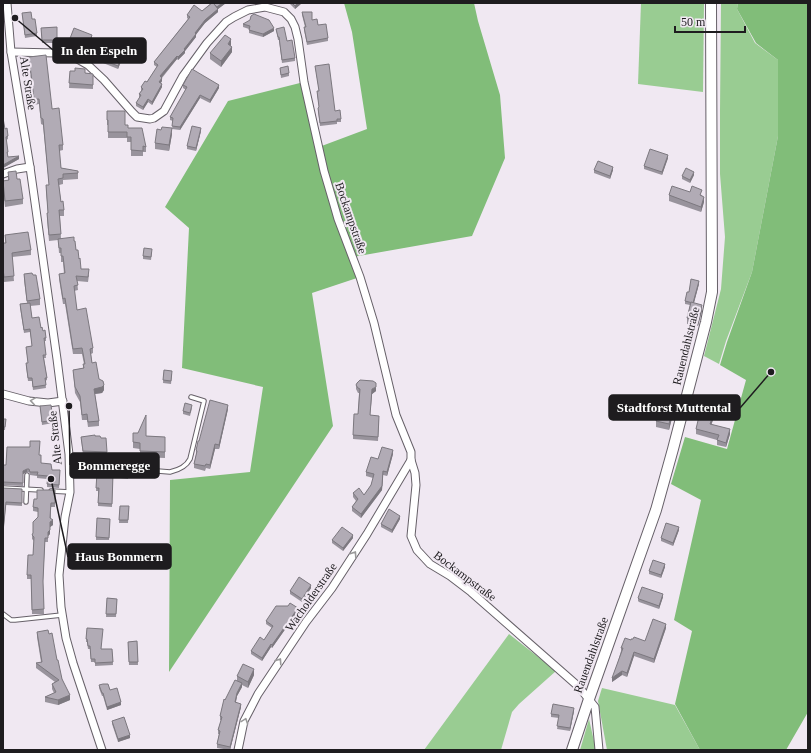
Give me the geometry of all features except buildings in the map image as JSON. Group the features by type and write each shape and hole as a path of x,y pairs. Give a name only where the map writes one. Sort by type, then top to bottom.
{"street":[{"name":"Alte Straße","path":"7,3 11,52 30,166 63,401 70,464 70,492 65,517 59,575 62,615 66,638 73,663 102,750"},
{"name":"Rauendahlstraße","path":"572,750 656,510 706,322 712,292 711,3"},
{"name":"Bockampstraße","path":"11,52 56,53 74,57 88,65 138,117 150,119 164,111 183,76 207,43 226,22 248,10 265,7 284,12 291,19 298,39 304,82 324,171 338,219 360,277 374,323 396,415 410,452 416,485 411,536 417,550 430,564 472,592 527,642 562,671 589,699"},
{"path":"3,174 30,166"},
{"path":"3,394 29,401 48,403 63,401"},
{"name":"Wacholderstraße","path":"238,750 244,721 258,694 306,622 332,588 367,534 411,460"},
{"path":"589,699 595,707 599,750"}],"lane":[{"path":"70,464 170,472 180,469 188,464 190,459 204,401 191,397"},
{"path":"26,502 27,475"},
{"path":"3,488 70,492"},
{"path":"3,614 11,620 62,615"}],"green space":[{"path":"344,3 474,3 500,95 505,158 472,236 353,257 360,277 312,293 333,426 169,672 170,480 250,472 263,387 182,368 189,228 165,207 228,101 304,82 319,147 367,129 352,32"},
{"path":"641,3 704,3 703,92 638,84"},
{"path":"721,3 738,3 737,9 755,43 778,60 778,136 752,272 719,364 704,356 721,289 725,237 720,174"},
{"path":"738,3 808,3 808,712 786,750 700,750 675,704 692,631 674,620 701,500 671,484 685,437 727,449 746,380 720,365 752,272 778,136 778,60 756,43 737,9"},
{"path":"509,634 556,671 512,712 501,750 424,750"},
{"path":"602,688 675,705 700,750 607,750 598,701"},
{"path":"589,719 596,750 580,750"}],"place":[{"name":"In den Espeln","path":"15,18"},
{"name":"Stadtforst Muttental","path":"771,372"},
{"name":"Bommeregge","path":"69,406"},
{"name":"Haus Bommern","path":"51,479"}]}
